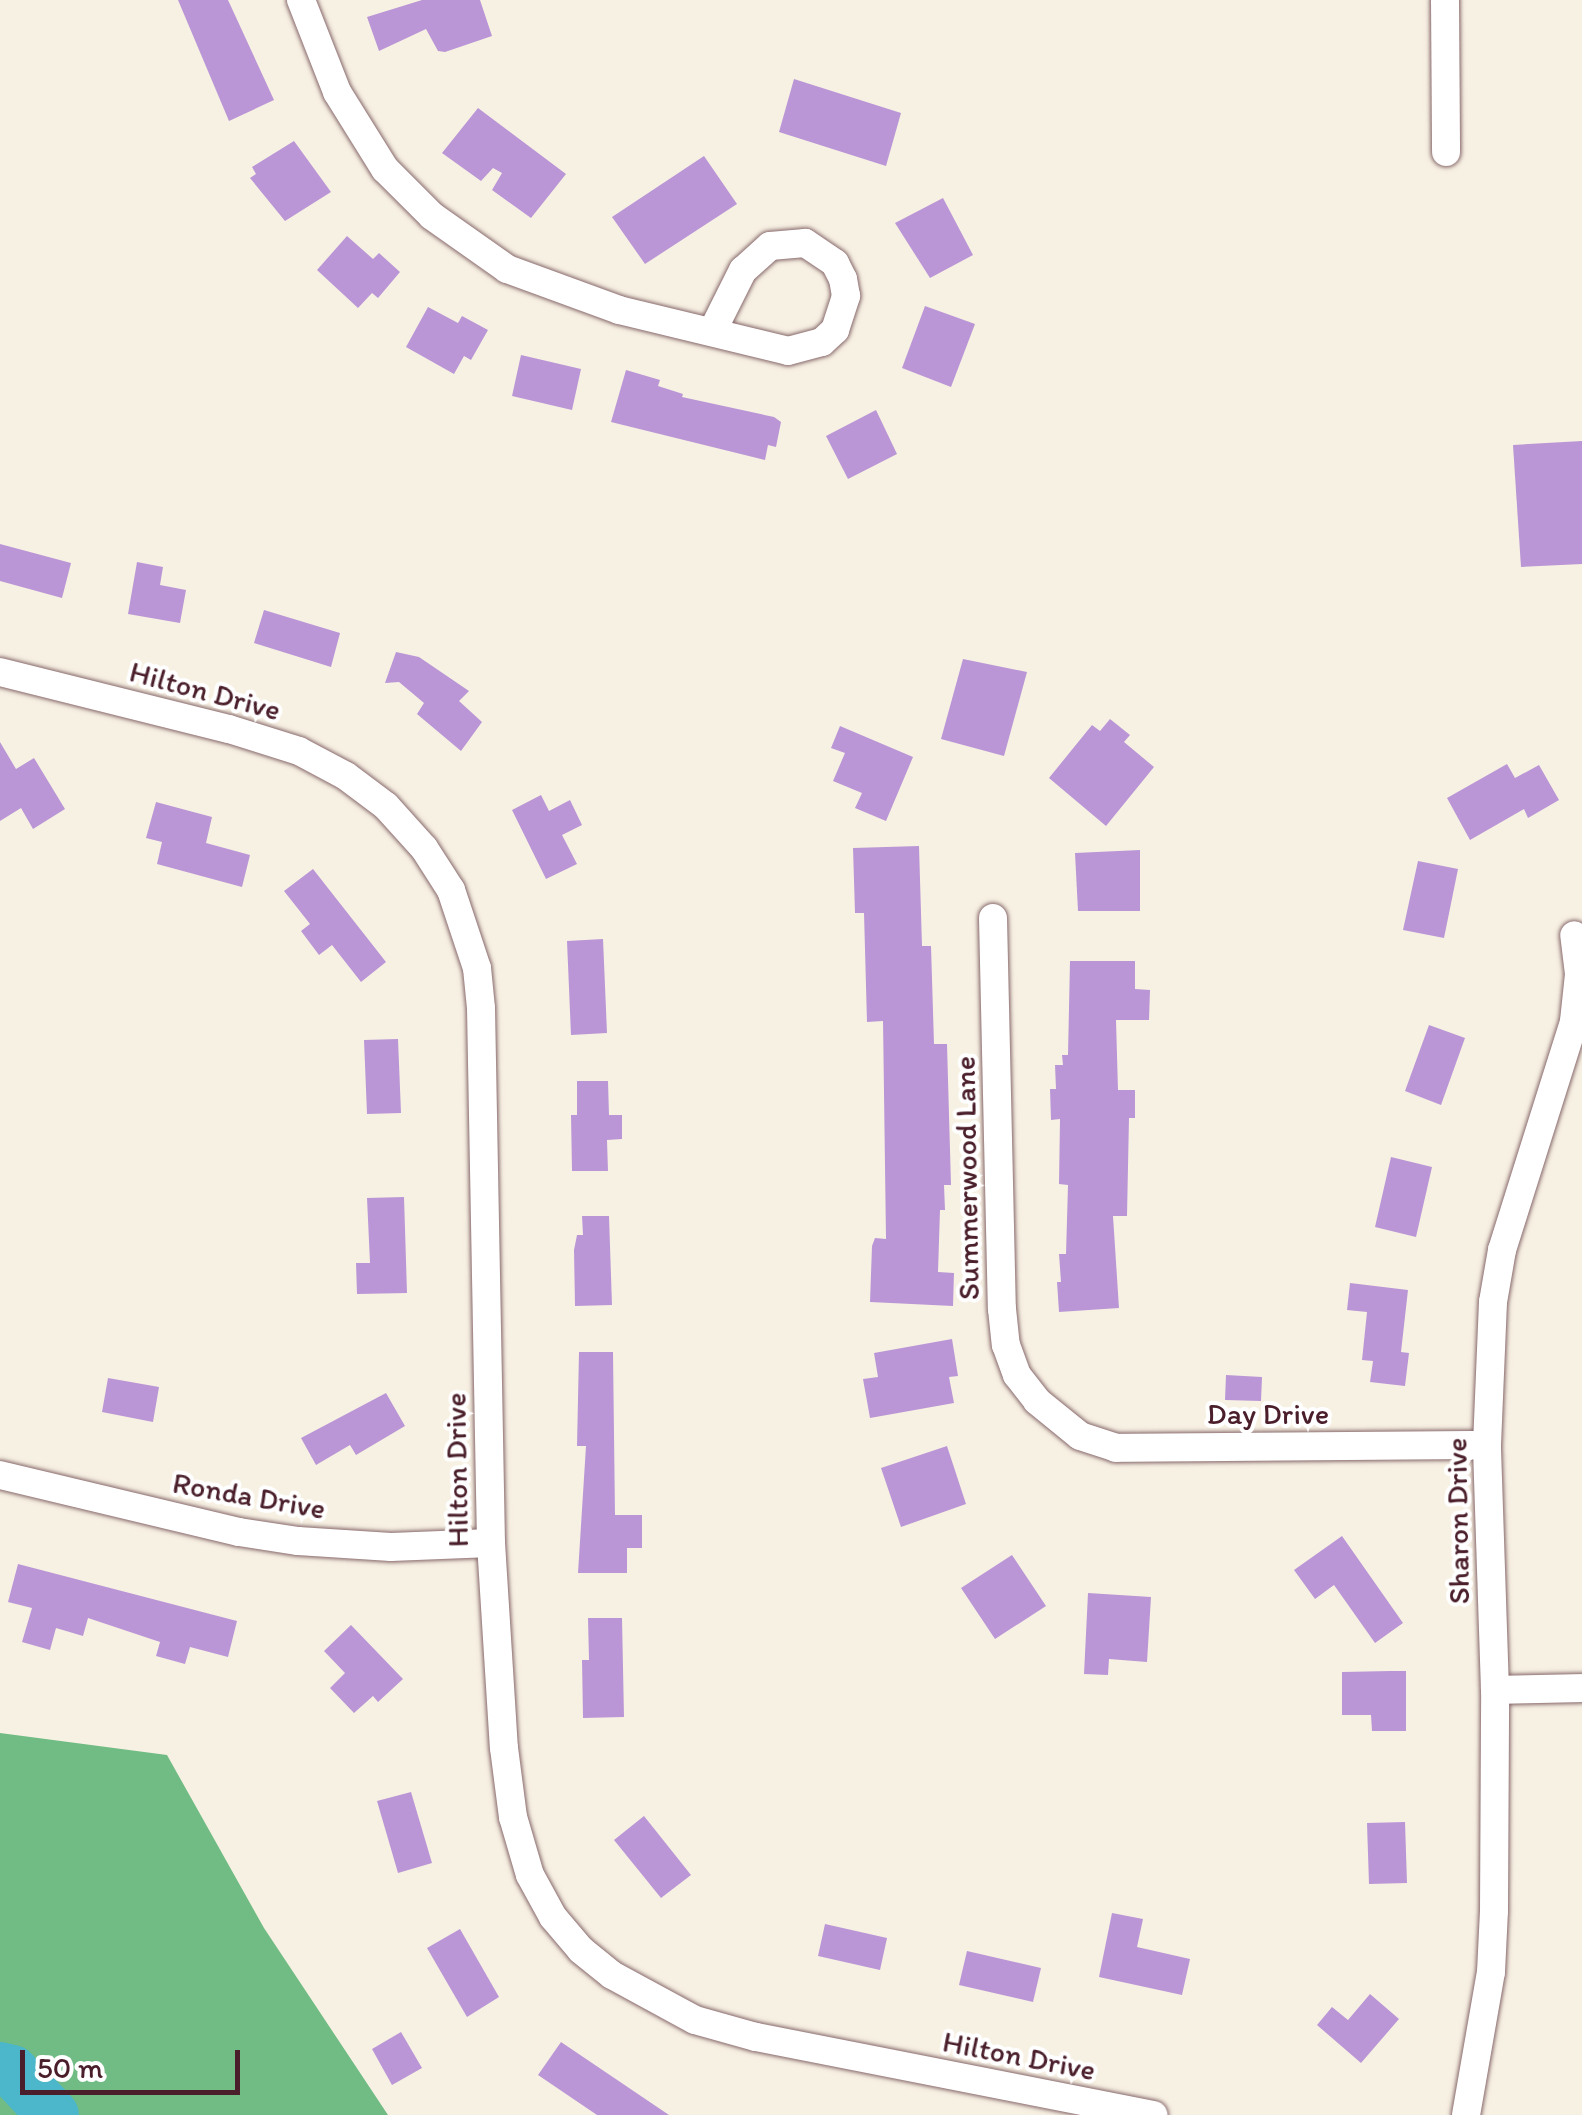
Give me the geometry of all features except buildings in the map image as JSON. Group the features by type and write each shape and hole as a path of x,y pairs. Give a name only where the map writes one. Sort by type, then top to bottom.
{"street":[{"path":"301,0 350,116 385,168 432,216 488,258 539,284 619,310 788,350 822,342 843,314 843,278 835,263 805,243 770,246 743,270 712,332"},
{"path":"1445,0 1446,152"},
{"name":"Hilton Drive","path":"0,672 228,728 299,751 346,776 386,806 424,848 451,890 478,968 481,1008 490,1543 513,1817 530,1875 553,1917 581,1950 654,2001 696,2020 756,2037 1153,2115"},
{"name":"Summerwood Lane","path":"993,918 1006,1345 1017,1375 1057,1420"},
{"name":"Sharon Drive","path":"1466,2115 1491,1972 1495,1690 1487,1445 1493,1302 1502,1250 1574,1021 1579,974 1574,935"},
{"name":"Day Drive","path":"1057,1420 1080,1436 1116,1448 1487,1445"},
{"name":"Ronda Drive","path":"0,1475 239,1532 298,1541 391,1547 490,1543"},
{"path":"1495,1690 1582,1688"}],"green space":[{"path":"0,1733 167,1755 264,1928 388,2115 0,2115"}],"waterway":[{"path":"0,2068 12,2071 53,2115"}]}
